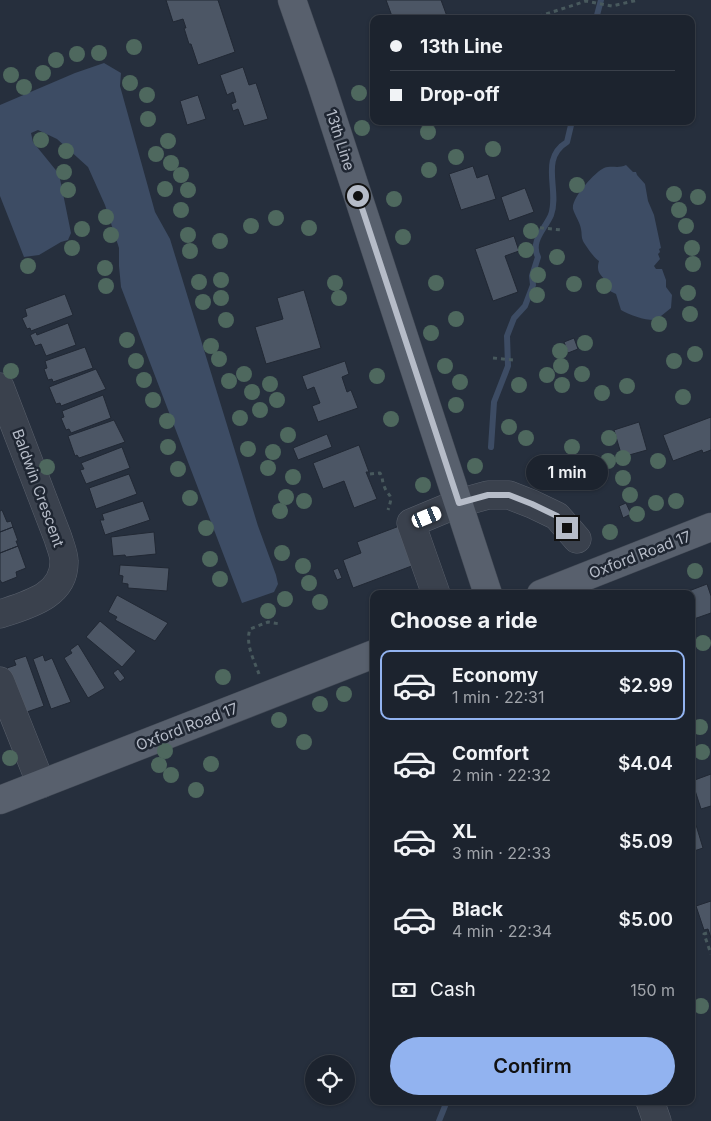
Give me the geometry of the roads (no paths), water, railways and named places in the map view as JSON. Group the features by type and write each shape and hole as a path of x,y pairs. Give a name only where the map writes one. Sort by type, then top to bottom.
{"main road":[{"name":"13th Line","path":"292,0 321,82 487,590"},
{"name":"Oxford Road 17","path":"551,590 711,527"},
{"name":"Oxford Road 17","path":"0,800 370,656"}],"street":[{"name":"Baldwin Crescent","path":"0,387 58,538 64,560 62,577 49,594 0,614"},
{"path":"435,590 411,523 459,503 488,495 509,495 557,516 577,539"},
{"path":"0,681 41,784"},
{"path":"651,1105 657,1121"}],"water":[{"path":"104,63 121,73 120,86 155,212 170,239 258,526 276,575 278,584 274,592 242,603 121,287 119,248 105,205 88,167 57,139 38,130 31,133 33,142 59,174 71,233 68,240 39,255 24,257 0,196 0,105 75,73"},
{"path":"626,165 633,172 636,172 645,184 661,248 658,254 660,259 654,266 656,269 662,269 666,280 666,287 672,295 671,308 656,320 648,320 621,310 616,294 610,291 607,282 598,271 599,261 583,241 580,226 573,209 573,204 580,192 600,170 607,167"}],"waterway":[{"path":"597,15 601,0"},
{"path":"491,447 494,402 508,366 507,336 514,318 525,306 533,285 532,276 538,257 536,251 537,240 551,215 553,205 552,166 554,157 567,142 571,125"},
{"path":"439,1121 445,1105"}]}
